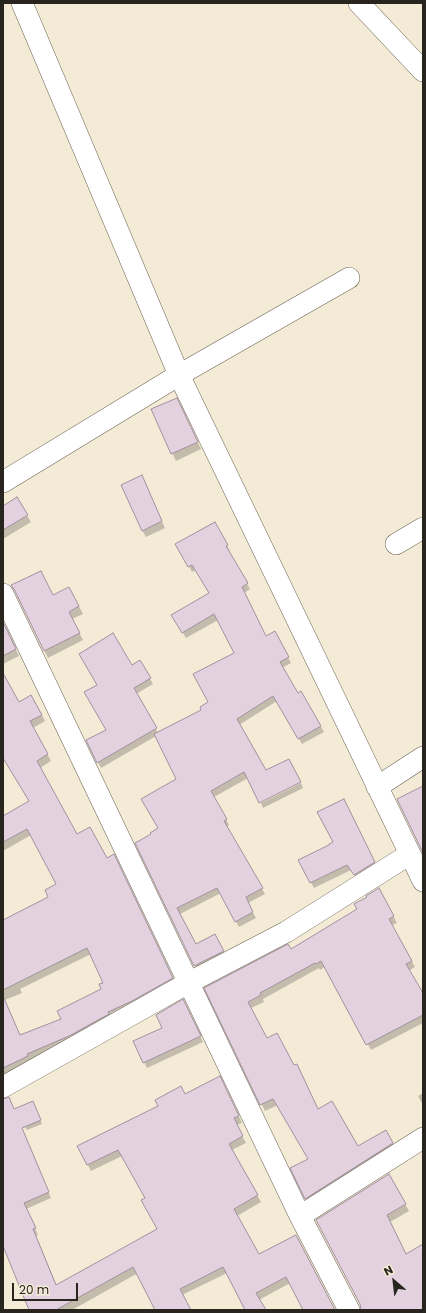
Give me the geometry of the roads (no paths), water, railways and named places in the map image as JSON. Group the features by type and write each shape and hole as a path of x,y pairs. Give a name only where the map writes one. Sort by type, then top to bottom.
{"street":[{"path":"22,3 179,375 423,881"},
{"path":"359,3 423,71"},
{"path":"3,482 179,375 350,278"},
{"path":"396,544 423,528"},
{"path":"3,594 300,1216 349,1310"},
{"path":"377,787 423,757"},
{"path":"3,1087 188,983 286,932 410,854"},
{"path":"300,1216 423,1138"}]}
